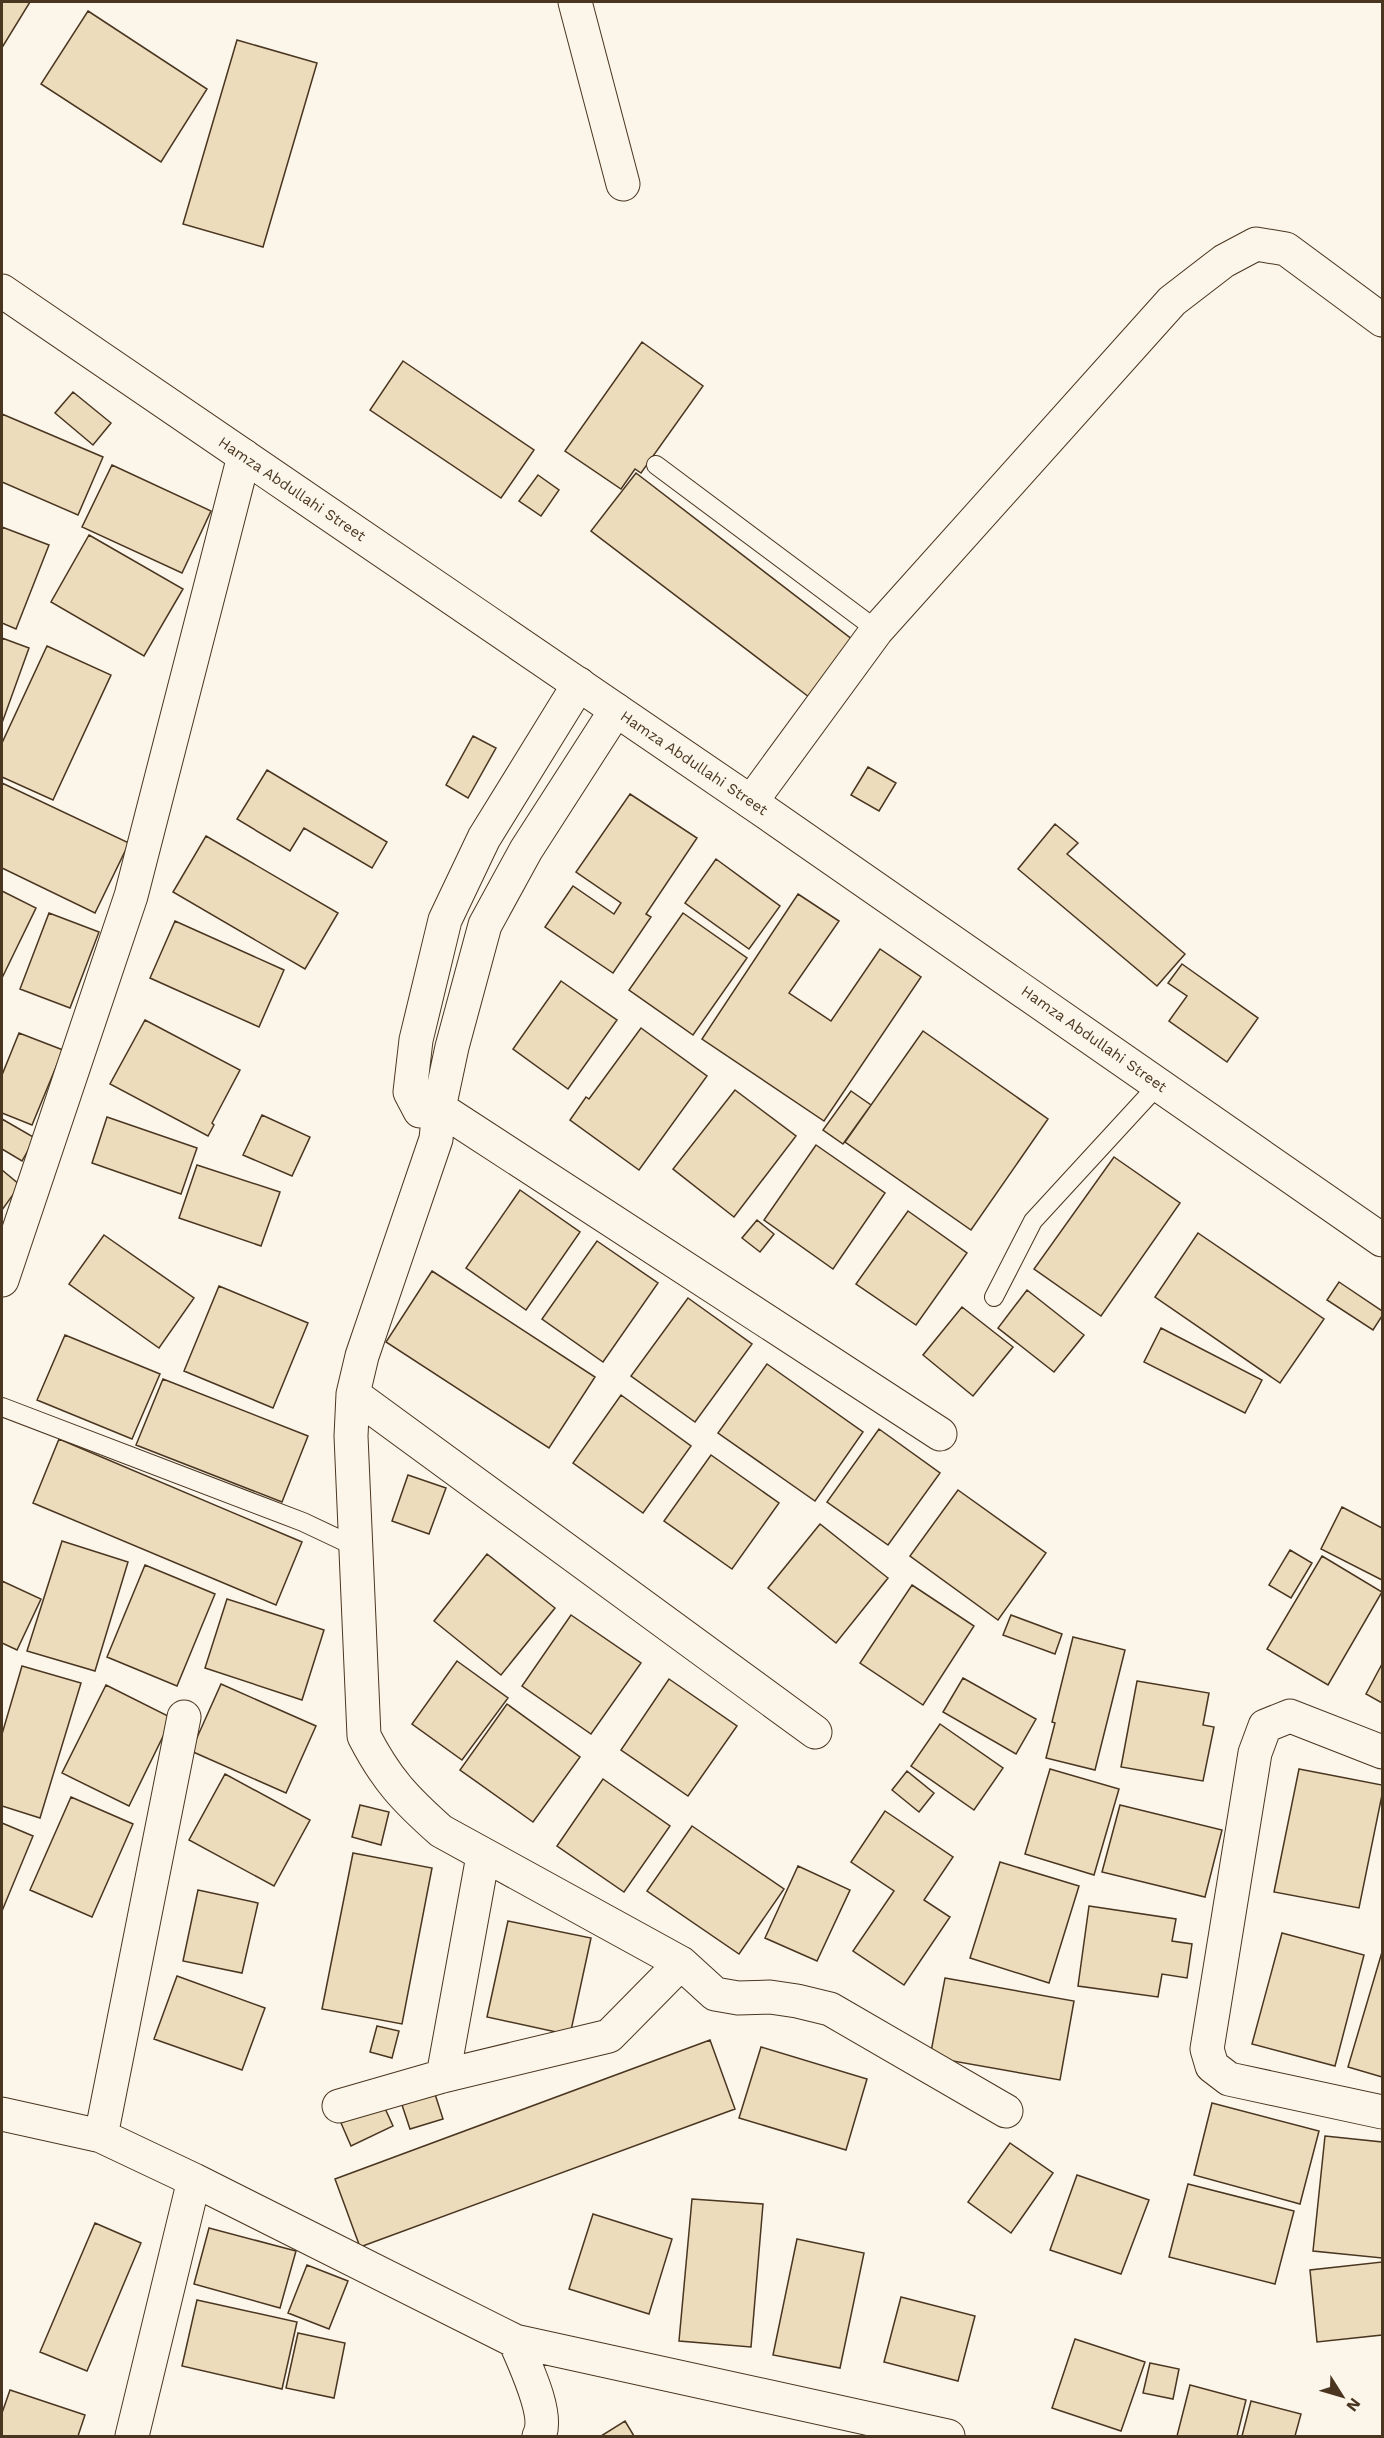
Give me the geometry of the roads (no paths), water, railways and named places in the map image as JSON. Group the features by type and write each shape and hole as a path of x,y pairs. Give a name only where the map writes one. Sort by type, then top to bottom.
{"street":[{"path":"575,2 623,184"},
{"path":"751,802 877,630 1172,301 1224,261 1256,244 1286,249 1383,320"},
{"name":"Hamza Abdullahi Street","path":"2,291 751,802 1383,1240"},
{"path":"4,1260 131,896 244,456"},
{"path":"579,684 484,838 445,920 416,1040 410,1092 438,1124 940,1434"},
{"path":"616,710 526,850 485,926 452,1047 438,1124 362,1356 353,1394 351,1436 364,1736 381,1768 408,1802 441,1831 681,1963 715,1994 738,1998 788,1999 830,2009 1006,2111"},
{"path":"353,1394 815,1732"},
{"path":"1383,1752 1290,1716 1265,1726 1255,1753 1207,2049 1212,2066 1229,2079 1383,2112"},
{"path":"101,2136 184,1717"},
{"path":"443,2076 483,1856"},
{"path":"339,2106 443,2076 609,2036 681,1963"},
{"path":"2,2114 101,2136 516,2341 829,2423 948,2436"},
{"path":"132,2436 194,2180"},
{"path":"516,2341 540,2407 541,2432 539,2436"}],"lane":[{"path":"656,465 877,630"},
{"path":"994,1296 1033,1221 1159,1084"},
{"path":"2,1407 303,1522 356,1547"}]}
